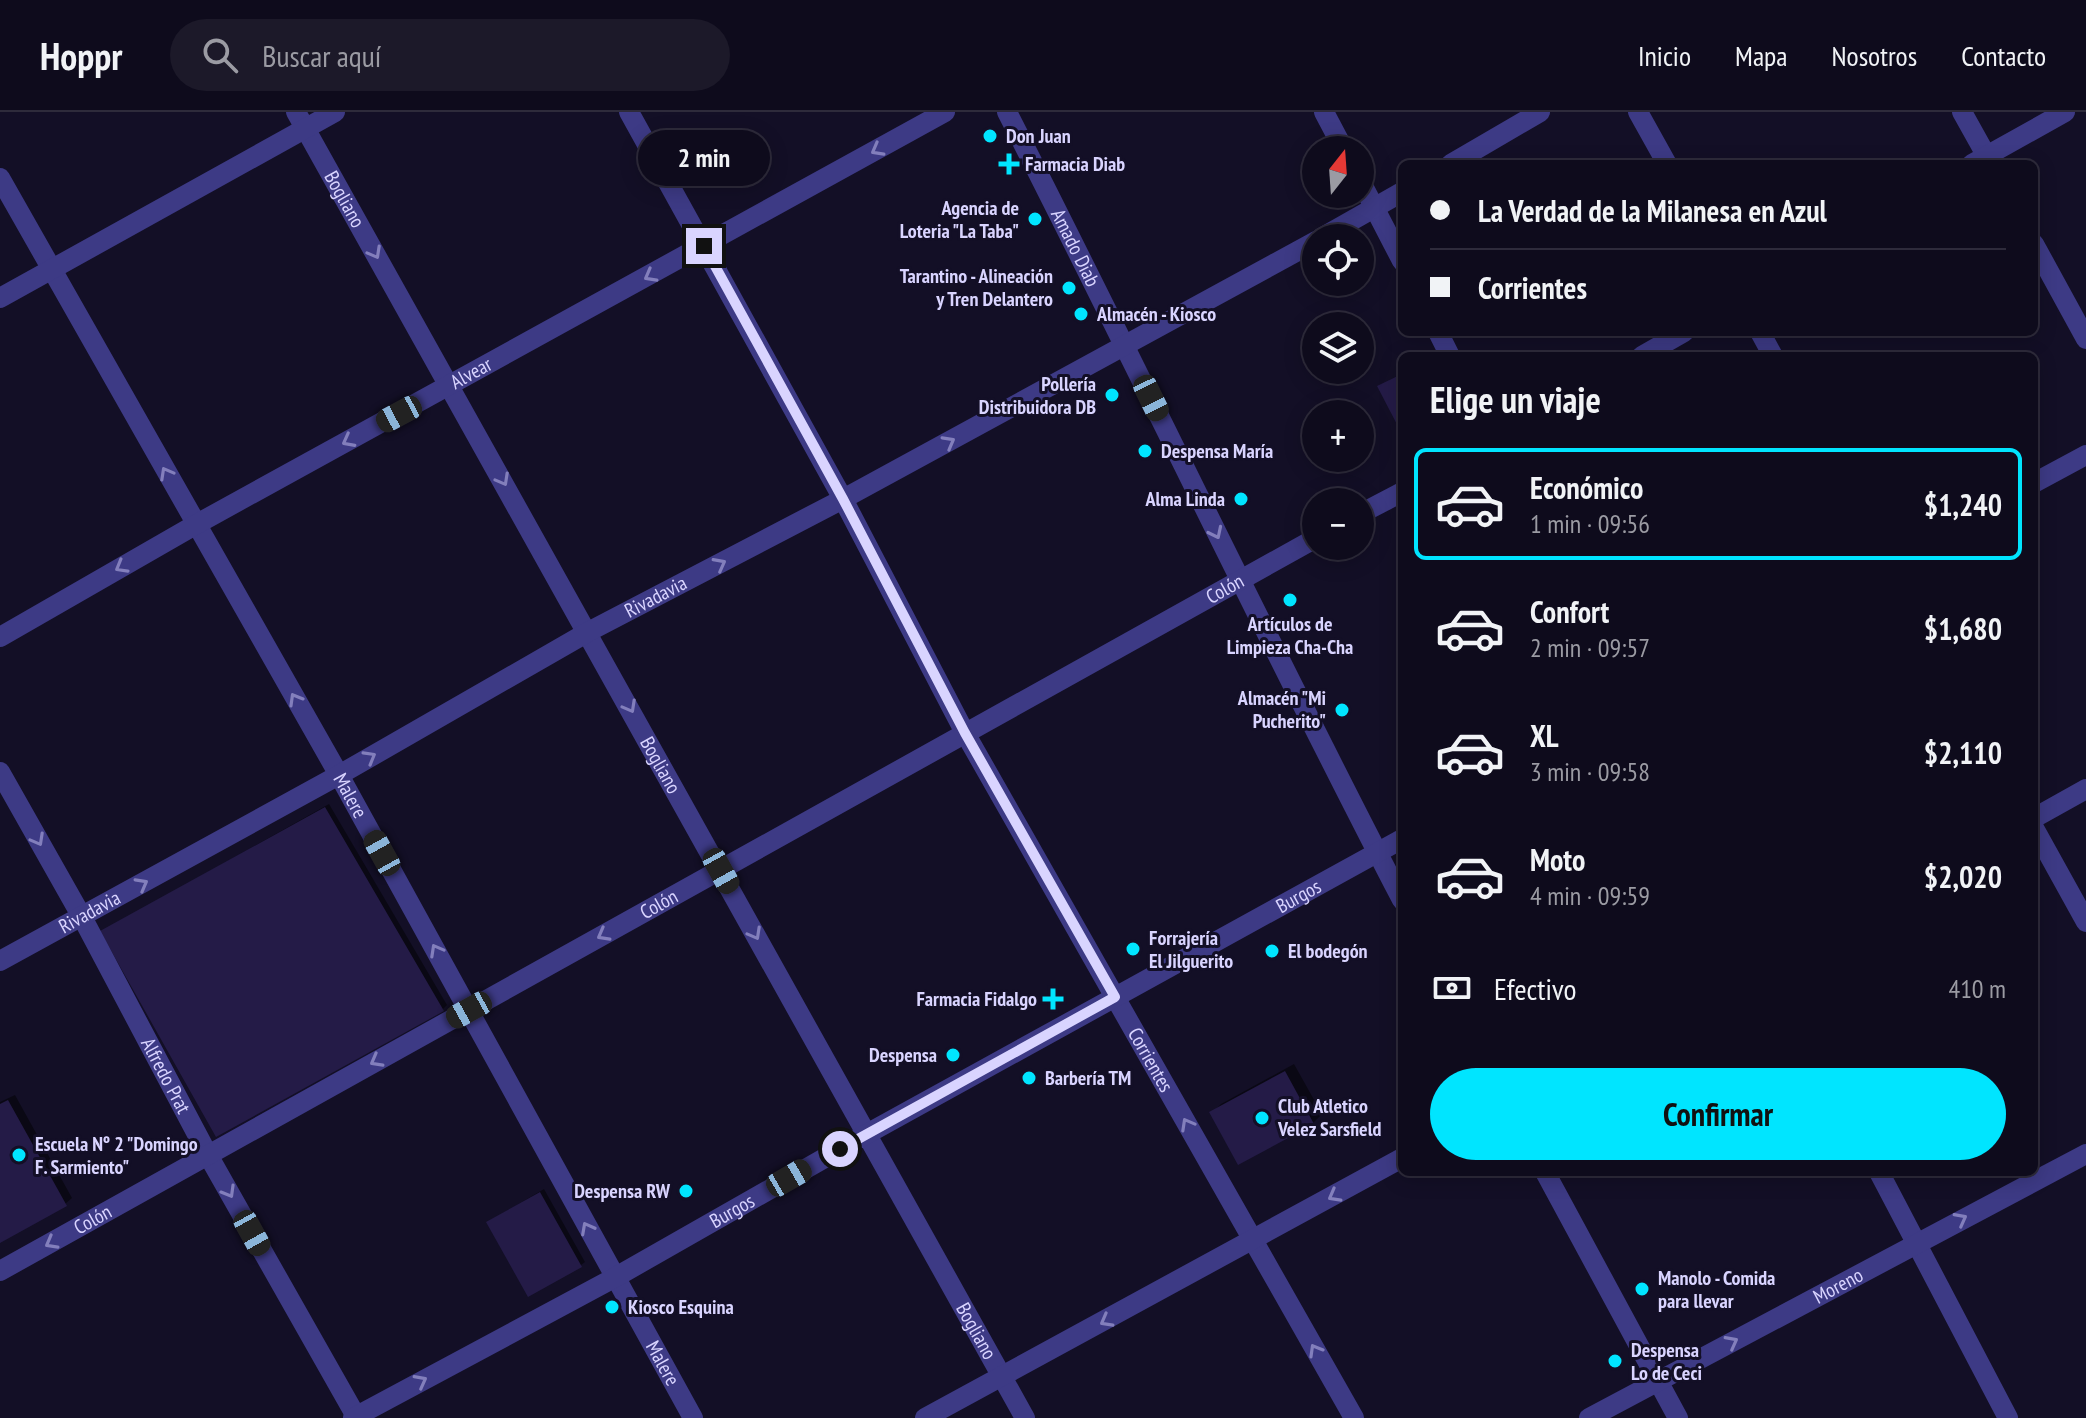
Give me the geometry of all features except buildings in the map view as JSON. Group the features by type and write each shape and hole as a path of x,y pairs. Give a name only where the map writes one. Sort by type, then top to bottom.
{"street":[{"path":"0,298 300,120 335,112"},
{"name":"Corrientes","path":"629,112 843,499 965,733 1354,1418"},
{"name":"Alvear","path":"0,637 195,525 945,112"},
{"name":"Amado Diab","path":"1007,112 1398,892"},
{"path":"1324,112 1337,136"},
{"path":"1458,160 1540,112"},
{"path":"1638,112 1665,160"},
{"path":"1962,112 1983,160"},
{"path":"1985,160 2065,112"},
{"name":"Bogliano","path":"300,120 1025,1418"},
{"name":"Malere","path":"0,178 339,775 693,1418"},
{"name":"Rivadavia","path":"1346,224 1398,194"},
{"path":"1375,208 1398,253"},
{"name":"Rivadavia","path":"0,961 339,775 588,632 843,499 1302,248"},
{"path":"2038,251 2086,339"},
{"path":"1649,352 1677,336"},
{"path":"2038,481 2086,455"},
{"path":"1374,507 1398,494"},
{"name":"Colón","path":"0,1271 1302,546"},
{"name":"Alfredo Prat","path":"0,772 82,917 208,1155 355,1417"},
{"path":"2038,816 2086,789"},
{"path":"2038,835 2086,922"},
{"name":"Burgos","path":"355,1417 614,1278 865,1135 1398,841"},
{"name":"Moreno","path":"1589,1418 2086,1154"},
{"path":"925,1418 1398,1160"},
{"path":"1547,1176 1678,1418"},
{"path":"1881,1176 2008,1418"}],"place":[{"name":"Don Juan","path":"990,136"},
{"name":"Farmacia Diab","path":"1009,164"},
{"name":"Agencia de Loteria \"La Taba\"","path":"1035,219"},
{"name":"Tarantino - Alineación y Tren Delantero","path":"1069,288"},
{"name":"Almacén - Kiosco","path":"1081,314"},
{"name":"Pollería Distribuidora DB","path":"1112,395"},
{"name":"Despensa María","path":"1145,451"},
{"name":"Alma Linda","path":"1241,499"},
{"name":"Artículos de Limpieza Cha-Cha","path":"1290,600"},
{"name":"Almacén \"Mi Pucherito\"","path":"1342,710"},
{"name":"Forrajería El Jilguerito","path":"1133,949"},
{"name":"El bodegón","path":"1272,951"},
{"name":"Farmacia Fidalgo","path":"1053,999"},
{"name":"Despensa","path":"953,1055"},
{"name":"Barbería TM","path":"1029,1078"},
{"name":"Club Atletico Velez Sarsfield","path":"1262,1118"},
{"name":"Escuela Nº 2 \"Domingo F. Sarmiento\"","path":"19,1155"},
{"name":"Despensa RW","path":"686,1191"},
{"name":"Manolo - Comida para llevar","path":"1642,1289"},
{"name":"Kiosco Esquina","path":"612,1307"},
{"name":"Despensa Lo de Ceci","path":"1615,1361"}],"route":[{"path":"704,246 843,499 965,733 1115,997 840,1149"}]}
